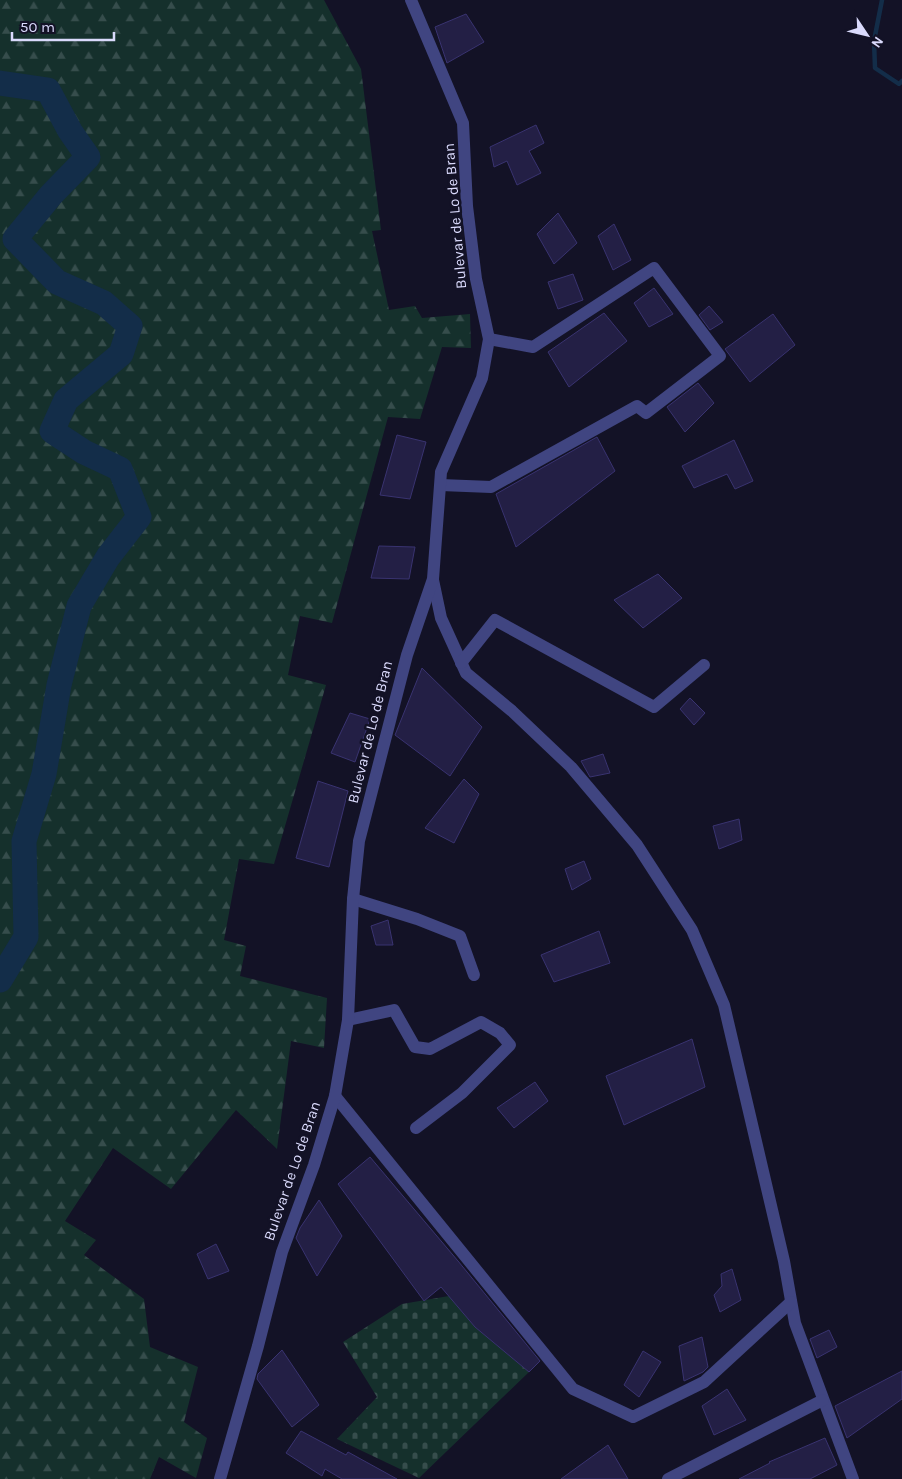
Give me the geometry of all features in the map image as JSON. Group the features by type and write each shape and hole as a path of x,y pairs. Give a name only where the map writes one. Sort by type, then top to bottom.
{"street":[{"name":"Bulevar de Lo de Bran","path":"220,1479 258,1346 282,1252 314,1166 335,1096 348,1020 353,899 359,841 407,655 433,579 441,472 482,378 489,339 476,279 467,206 463,123 412,0"},
{"path":"440,485 491,487 637,406 646,413 720,356 654,268 533,347 489,339"},
{"path":"433,579 442,618 466,673 512,711 571,767 637,845 692,930 724,1005 784,1261 795,1324 853,1479"},
{"path":"461,663 495,620 654,707 704,665"},
{"path":"353,899 417,919 460,936 474,975"},
{"path":"348,1020 394,1010 415,1047 430,1049 481,1022 500,1033 510,1045 462,1092 416,1128"},
{"path":"335,1096 573,1389 633,1417 704,1382 791,1302"},
{"path":"668,1479 822,1400"}],"green space":[{"path":"0,0 324,0 361,69 381,230 372,231 389,310 415,306 422,318 470,314 471,348 442,347 420,419 388,417 332,623 300,616 288,675 326,685 274,864 239,859 224,940 246,946 240,976 327,998 324,1048 291,1041 277,1149 236,1110 171,1189 113,1148 65,1221 96,1240 84,1255 144,1299 150,1347 198,1367 184,1422 207,1438 196,1478 159,1457 150,1479 0,1479"},
{"path":"449,1296 475,1327 529,1372 419,1478 337,1439 377,1397 343,1342 402,1304"}],"building":[{"path":"466,14 484,42 447,63 435,27"},
{"path":"536,125 544,143 529,151 541,173 517,185 507,161 494,167 490,147"},
{"path":"558,213 577,243 554,264 537,234"},
{"path":"614,224 631,260 613,270 598,236"},
{"path":"573,274 583,300 558,309 548,282"},
{"path":"654,288 673,314 649,327 634,303"},
{"path":"709,306 723,322 710,330 699,315"},
{"path":"604,313 627,341 569,387 548,352"},
{"path":"773,314 795,345 750,382 725,349"},
{"path":"698,383 714,403 685,432 667,407"},
{"path":"397,435 426,442 410,499 380,495"},
{"path":"597,437 615,471 516,547 496,494"},
{"path":"734,440 753,481 735,489 727,474 694,488 682,466"},
{"path":"379,546 415,547 409,579 371,578"},
{"path":"658,574 682,598 643,628 614,600"},
{"path":"422,668 482,727 450,776 395,735"},
{"path":"690,698 705,713 694,725 680,709"},
{"path":"350,713 370,719 355,762 331,753"},
{"path":"603,754 610,773 590,777 581,761"},
{"path":"464,779 479,794 454,843 425,828"},
{"path":"318,781 348,791 329,867 296,858"},
{"path":"739,819 742,840 719,849 713,826"},
{"path":"584,861 591,879 572,890 565,869"},
{"path":"388,920 393,945 376,945 371,926"},
{"path":"599,931 610,963 554,982 541,955"},
{"path":"692,1039 705,1087 624,1125 606,1076"},
{"path":"535,1082 548,1101 514,1128 497,1108"},
{"path":"370,1157 540,1361 529,1372 475,1327 441,1287 424,1301 338,1184"},
{"path":"319,1200 342,1236 317,1276 296,1238 300,1228"},
{"path":"216,1244 229,1271 208,1279 197,1254"},
{"path":"732,1269 741,1300 720,1312 714,1295 722,1286 721,1274"},
{"path":"829,1330 837,1347 817,1358 810,1339"},
{"path":"702,1337 708,1367 703,1372 684,1381 679,1346"},
{"path":"282,1350 319,1405 292,1427 257,1379 258,1374"},
{"path":"643,1351 661,1362 639,1397 624,1385"},
{"path":"902,1371 902,1399 847,1438 835,1406"},
{"path":"727,1389 746,1420 714,1435 702,1406"},
{"path":"301,1431 346,1455 348,1452 397,1479 342,1479 325,1469 322,1476 286,1453"},
{"path":"825,1438 837,1465 810,1479 739,1479 769,1462"},
{"path":"608,1445 628,1479 561,1479"}],"waterway":[{"path":"882,0 874,41 875,68 899,84 902,81"},
{"path":"0,83 48,90 70,131 88,157 51,195 15,239 57,282 104,303 130,326 121,354 66,400 52,431 84,452 120,469 139,517 108,557 79,606 59,685 44,774 24,841 26,937 0,980"}]}
